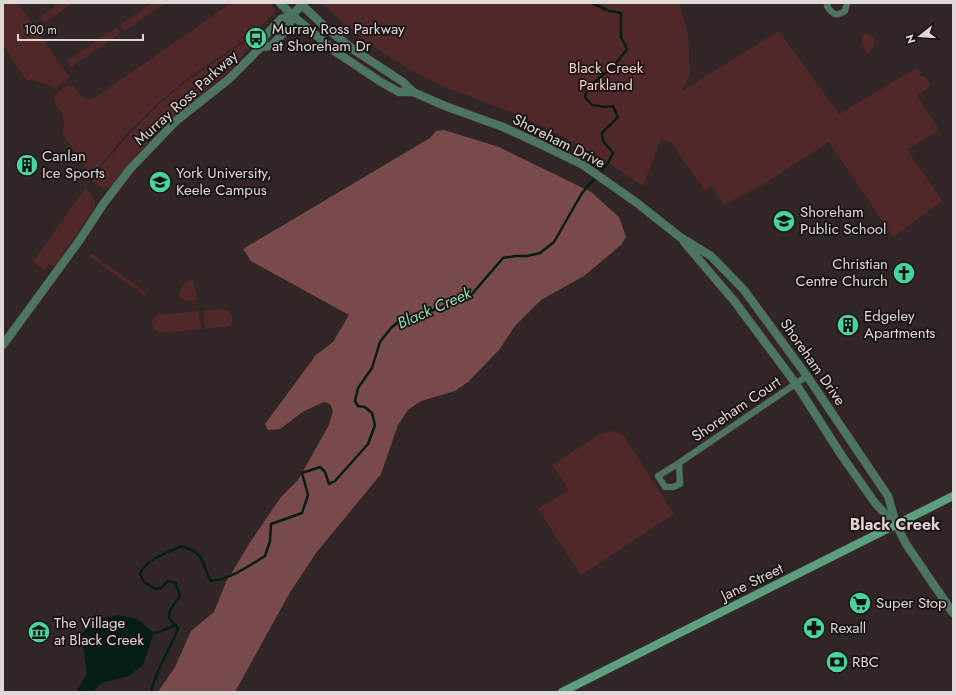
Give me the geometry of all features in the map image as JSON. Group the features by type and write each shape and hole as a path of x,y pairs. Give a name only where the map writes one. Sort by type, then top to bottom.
{"main road":[{"name":"Jane Street","path":"562,692 761,594 953,496"}],"street":[{"name":"Shoreham Drive","path":"280,3 336,52 381,82 399,92 413,92"},
{"path":"828,3 827,6 835,15 845,11 847,3"},
{"name":"Shoreham Drive","path":"301,4 325,27 354,50 403,82 413,92 445,106 503,127 582,165 637,203 680,237 711,256 744,290 807,376 888,496 896,524 906,544 953,613"},
{"name":"Murray Ross Parkway","path":"3,345 130,169 176,121 229,79 261,47 264,37 281,19 292,15 301,4"},
{"name":"Shoreham Drive","path":"680,237 735,302 796,384 842,456 875,503 896,524"},
{"name":"Shoreham Court","path":"679,463 807,376"}],"green space":[{"path":"3,3 18,3 69,77 68,79 54,89 48,85 31,79 27,81 3,46"},
{"path":"60,3 73,3 44,23 40,17"},
{"path":"152,3 165,3 125,31 120,25"},
{"path":"229,3 270,3 275,12 255,32 188,78 156,105 126,134 91,176 63,135 63,116 56,105 54,96 66,87 73,86 84,98 93,99 227,6"},
{"name":"Black Creek Parkland","path":"324,3 679,3 688,35 690,74 682,91 779,31 839,114 915,69 920,70 920,76 926,77 931,86 917,96 939,130 907,150 942,201 893,237 829,142 762,185 724,205 712,186 705,191 671,142 661,139 643,186 600,157 555,132 514,113 447,88 409,69 366,42 323,5"},
{"path":"117,27 121,33 71,67 67,61"},
{"path":"866,34 872,36 875,40 869,53 866,52 861,41 862,36"},
{"path":"252,36 256,40 227,73 160,130 133,158 111,186 103,188 96,184 92,178 149,114 190,79"},
{"path":"86,187 95,201 95,207 54,267 49,264 45,270 33,262"},
{"path":"91,253 145,292 146,295 145,296 89,256"},
{"path":"189,280 192,280 194,284 197,300 187,301 180,297 183,285"},
{"path":"224,309 229,311 232,315 232,322 229,326 205,329 204,311"},
{"path":"199,311 201,329 162,333 154,329 151,322 157,315"},
{"path":"613,431 623,435 674,514 581,575 538,509 569,490 552,465 600,434"}],"shaded area":[{"path":"444,130 499,147 591,192 619,217 626,237 621,245 584,276 541,300 515,326 499,350 468,382 455,391 421,401 408,410 398,425 381,474 316,553 289,594 235,692 158,692 175,667 191,631 214,612 226,582 251,541 281,497 298,480 329,425 333,411 330,404 324,402 304,411 280,429 268,430 265,424 316,355 333,342 349,315 251,261 243,249 430,138 436,131"},
{"path":"119,615 139,620 154,633 143,665 129,676 101,683 93,692 76,692 87,674 81,634 98,619"}],"waterway":[{"name":"Black Creek","path":"151,692 156,675 178,629 169,618 169,612 180,597 176,583 168,581 161,588 155,589 144,582 140,574 143,568 152,560 182,546 194,551 200,557 211,581 232,575 265,556 270,541 271,524 302,513 308,495 302,473 320,467 325,472 329,484 335,481 368,444 375,425 372,413 365,407 358,406 355,401 358,388 372,368 380,342 391,328 399,321 455,303 472,294 503,258 527,256 540,253 554,242 582,193 608,163 613,153 603,141 602,133 618,117 613,106 605,107 592,105 585,97 587,88 614,66 627,49 621,37 621,13 609,11 592,3"},
{"path":"154,633 176,625"}],"place":[{"name":"Murray Ross Parkway at Shoreham Dr","path":"256,38"},
{"name":"Canlan Ice Sports","path":"27,165"},
{"name":"York University, Keele Campus","path":"160,182"},
{"name":"Shoreham Public School","path":"784,221"},
{"name":"Christian Centre Church","path":"904,273"},
{"name":"Edgeley Apartments","path":"848,325"},
{"name":"Super Stop","path":"860,603"},
{"name":"Rexall","path":"814,628"},
{"name":"The Village at Black Creek","path":"39,632"},
{"name":"RBC","path":"837,662"}],"district":[{"name":"Black Creek","path":"895,524"}]}
